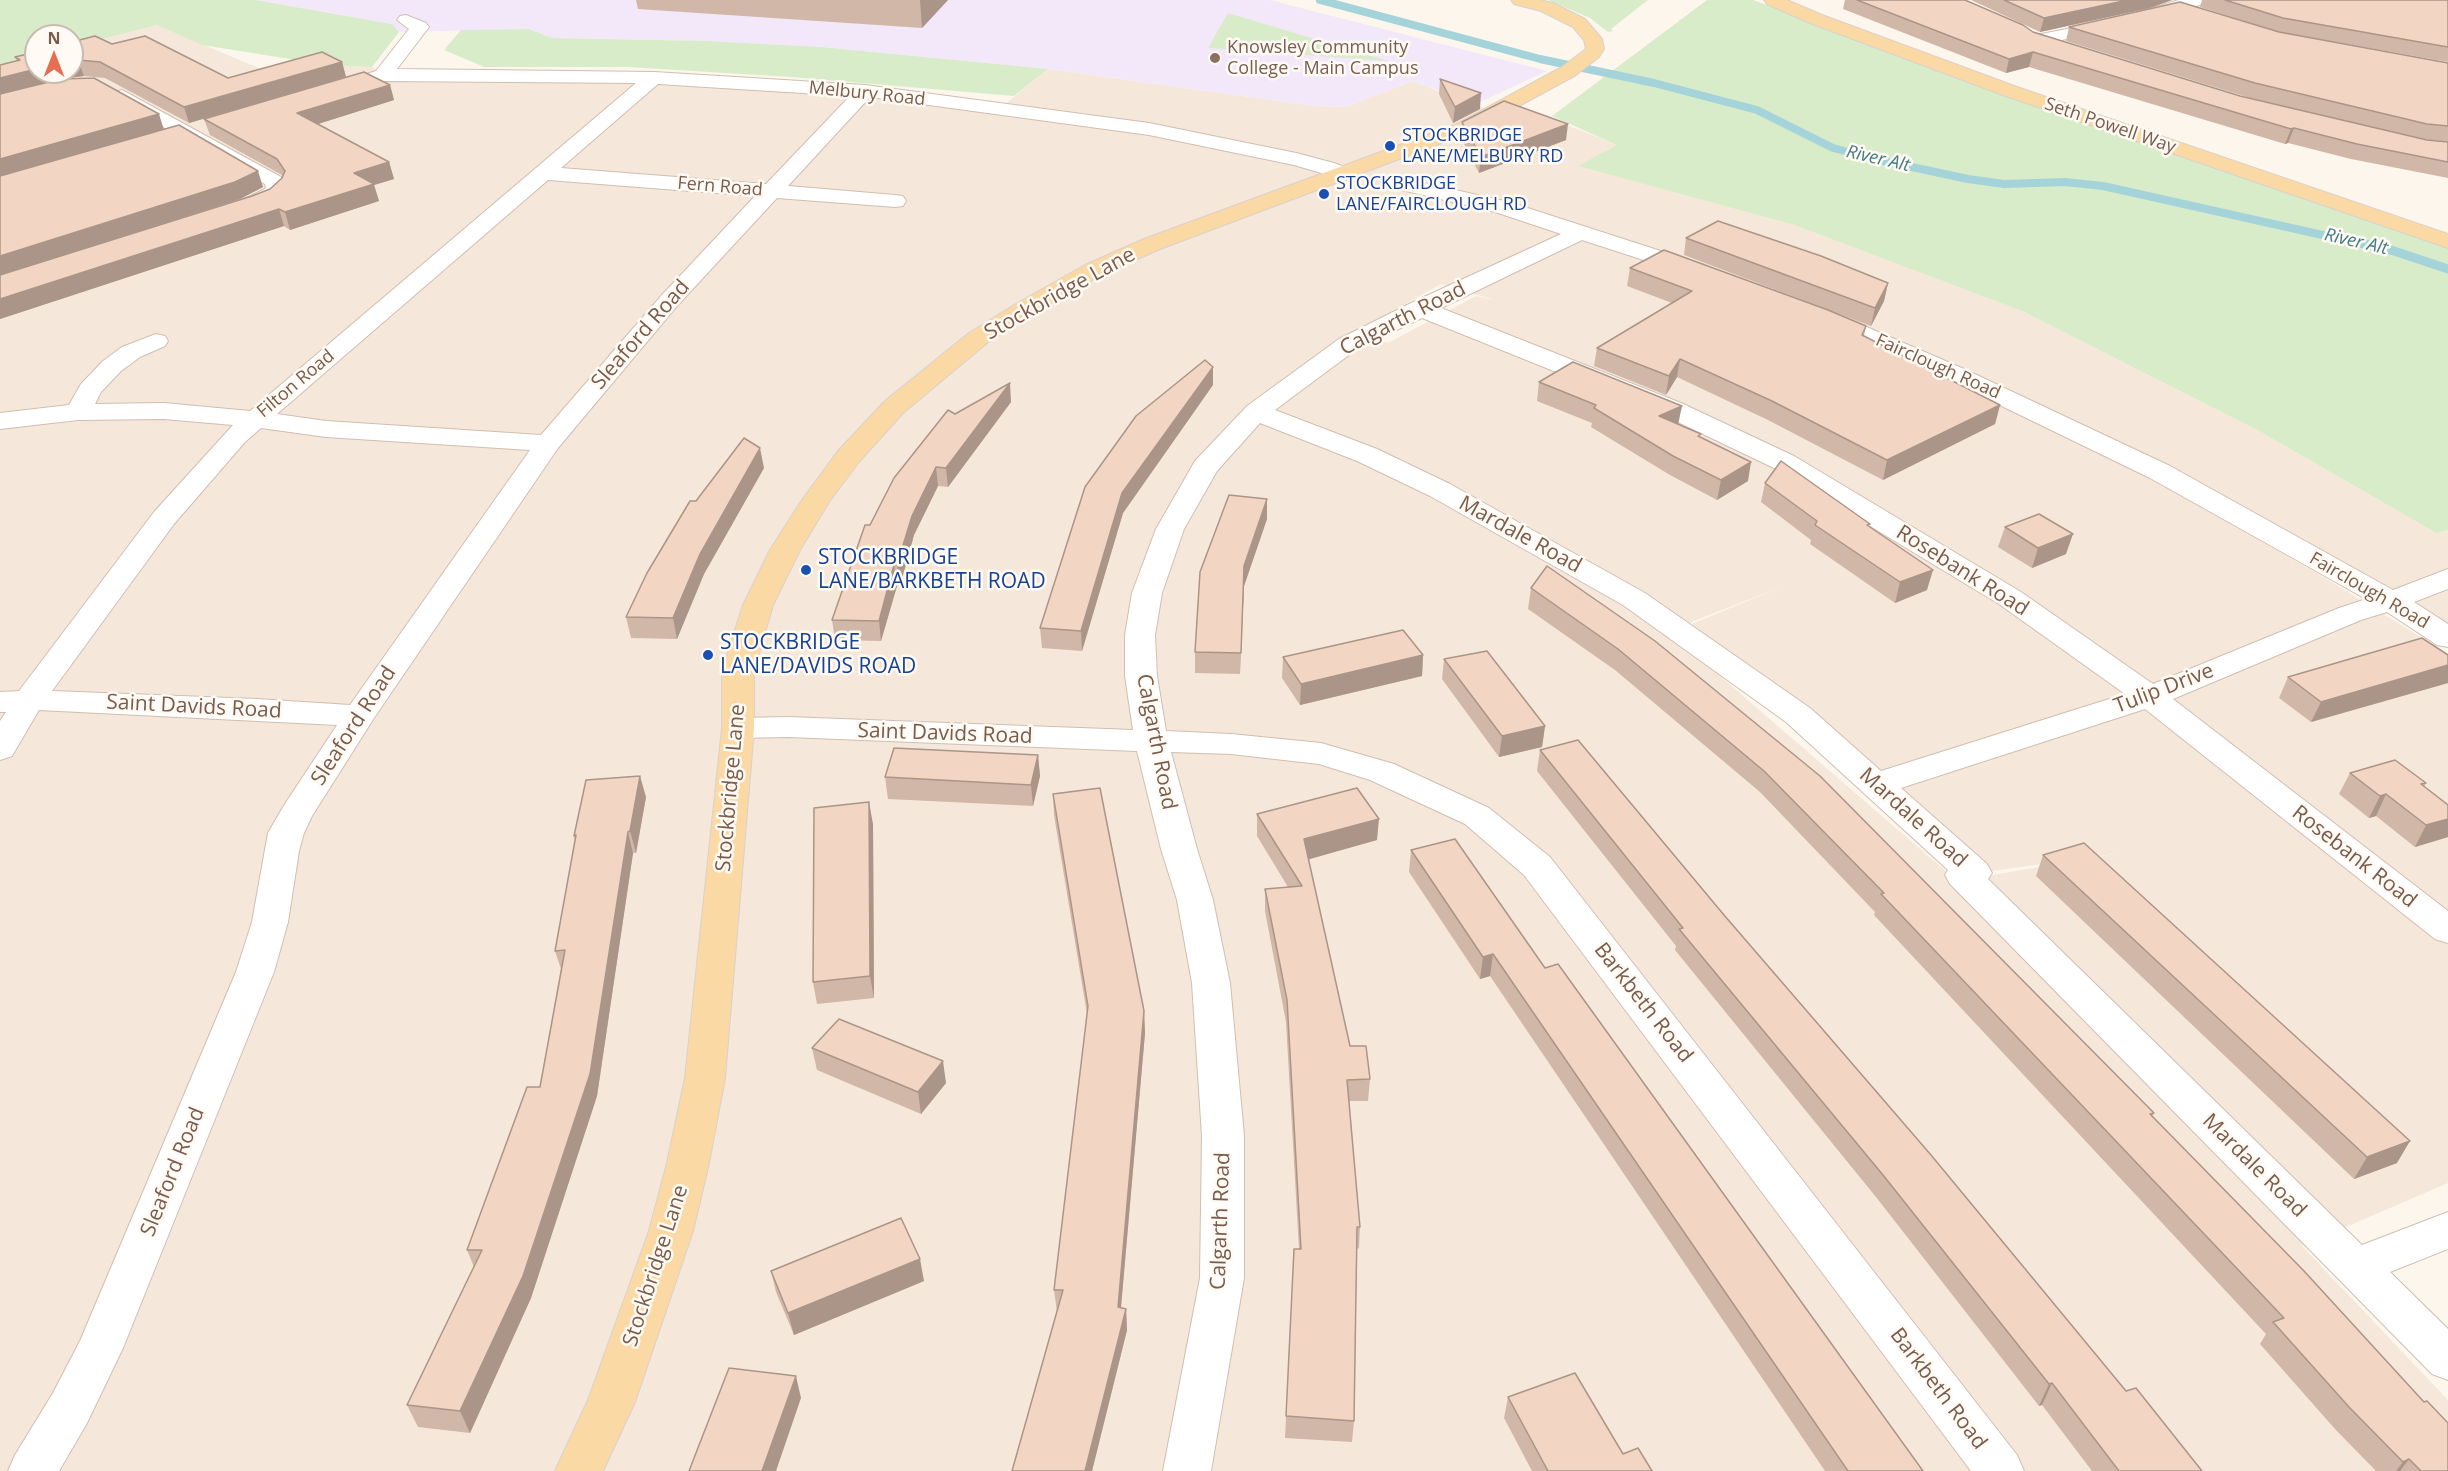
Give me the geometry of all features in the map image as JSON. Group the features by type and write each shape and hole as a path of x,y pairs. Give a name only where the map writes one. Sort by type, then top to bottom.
{"main road":[{"name":"Stockbridge Lane","path":"579,1471 611,1402 671,1231 688,1163 705,1078 738,728 738,671 758,605 776,568 816,500 848,457 894,407 978,338 1024,309 1093,270 1152,244 1464,128 1575,67 1594,49 1593,39 1585,28 1559,12 1520,0"},
{"name":"Seth Powell Way","path":"1774,0 1826,23 2010,91 2448,241"}],"street":[{"path":"2014,41 2036,40 2167,10 2196,0"},
{"path":"2127,3 2209,18"},
{"path":"383,75 420,27 406,20"},
{"path":"2006,24 2036,40 2078,53"},
{"name":"Melbury Road","path":"350,85 383,75 654,78 865,91 1149,129 1296,159 1345,174"},
{"name":"Filton Road","path":"0,749 15,701 164,518 255,419 654,78"},
{"path":"105,86 274,180 275,192 267,199 227,213"},
{"name":"Sleaford Road","path":"32,1471 70,1408 100,1348 255,972 270,922 276,868 286,833 359,716 548,443 669,300 865,91"},
{"path":"165,140 219,124"},
{"name":"Fern Road","path":"544,173 895,201"},
{"path":"1392,182 1501,207 1714,277"},
{"name":"Calgarth Road","path":"1187,1471 1222,1278 1223,1136 1211,983 1195,900 1179,849 1152,742 1142,676 1140,635 1148,592 1170,529 1205,467 1256,412 1348,344 1419,308 1582,232"},
{"name":"Rosebank Road","path":"1419,308 1672,408 1784,462 2010,598 2150,697 2448,930"},
{"name":"Fairclough Road","path":"1801,309 1955,374 2160,472 2391,601 2448,638"},
{"path":"78,411 90,389 112,366 131,352 156,341"},
{"path":"0,421 78,411 164,411 350,431 548,443"},
{"name":"Mardale Road","path":"1256,412 1367,455 1440,490 1634,599 1798,715 1974,873 1964,875 2448,1360"},
{"name":"Tulip Drive","path":"1875,785 2150,697 2350,614 2391,601 2448,578"},
{"name":"Saint Davids Road","path":"15,701 257,709 359,716"},
{"name":"Saint Davids Road","path":"738,728 788,727 1152,742"},
{"name":"Barkbeth Road","path":"1152,742 1231,744 1321,754 1382,772 1477,816 1537,866 2000,1471"},
{"path":"2355,1267 2448,1230"}],"shaded area":[{"name":"Knowsley Community College - Main Campus","path":"256,0 1270,0 1547,71 1476,104 1412,81 1346,107 1315,106 1048,69 822,47 707,41 552,38 529,29 399,32 392,24"},
{"path":"157,25 263,70 328,65 372,67 395,82 624,83 838,95 996,112 1048,69 1315,106 1346,107 1412,81 1486,109 1544,116 1618,145 1579,166 1794,225 2022,311 2259,431 2436,533 2448,530 2448,624 2175,492 2325,578 2448,654 2448,1183 2302,1246 2448,1400 2448,1471 0,1471 0,66 24,70 24,84 84,84 84,44","holes":["1441,284 1498,301 1476,296 1388,343 1353,333","1784,586 1677,630 1875,785 1963,875 2115,854 1957,881 1668,631"]}],"green space":[{"path":"0,0 256,0 392,24 399,32 372,67 328,65 202,45 157,25 84,44 84,24 24,24 24,60 0,66"},
{"path":"1548,0 1648,0 1611,29 1613,31 1608,32 1590,18"},
{"path":"1707,0 1753,0 2084,121 2448,246 2448,530 2436,533 2259,431 2022,311 1794,225 1578,166 1617,145 1552,116"},
{"path":"1228,13 1388,61 1208,48"},
{"path":"529,29 552,38 707,41 822,47 1048,69 1014,96 791,77 628,67 484,67 444,50 461,30"}],"building":[{"path":"1857,0 1965,0 2023,25 2033,32 2240,96 2427,140 2448,142 2448,162 2291,129 2033,52 2009,59"},
{"path":"2004,0 2128,0 2044,18"},
{"path":"2225,0 2448,0 2448,47 2283,18"},
{"path":"2180,2 2279,32 2448,63 2448,126 2427,124 2255,83 2069,27"},
{"path":"95,36 112,44 145,36 228,78 322,52 342,62 184,107 100,62 84,61 84,39"},
{"path":"24,55 24,72 0,78 0,65 20,60 15,57"},
{"path":"364,72 390,85 297,113 389,162 354,173 374,184 285,212 279,209 0,299 0,275 270,189 282,178 285,171 277,159 204,119"},
{"path":"84,78 94,78 159,114 0,159 0,94 41,84 84,84"},
{"path":"1440,79 1481,93 1455,107"},
{"path":"1504,101 1568,124 1481,157 1462,122"},
{"path":"179,125 258,171 235,182 0,256 0,176"},
{"path":"1718,221 1821,256 1888,283 1875,308 1686,238"},
{"path":"1664,250 1866,326 1862,335 2000,405 1887,460 1772,401 1680,359 1669,376 1597,348 1692,291 1630,268"},
{"path":"1205,360 1213,367 1122,493 1081,631 1040,628 1085,487 1136,416"},
{"path":"1573,362 1682,406 1659,416 1701,434 1698,436 1751,462 1721,480 1673,456 1594,408 1596,405 1539,382"},
{"path":"1010,383 946,468 936,467 912,516 897,565 894,565 879,621 832,620 865,525 870,525 894,478 948,410 955,414"},
{"path":"744,438 760,448 700,554 673,618 626,617 647,573 690,501 696,501"},
{"path":"1781,461 1870,524 1867,525 1933,570 1900,582 1815,525 1817,521 1765,483"},
{"path":"1229,495 1267,499 1244,566 1241,653 1195,652 1200,572"},
{"path":"2039,514 2073,534 2038,548 2005,527"},
{"path":"1547,566 1655,641 1820,776 2154,1113 2150,1114 2304,1271 2424,1402 2427,1401 2448,1423 2448,1471 2421,1471 2409,1459 2403,1462 2349,1407 2273,1322 2284,1318 1881,894 1884,893 1764,771 1618,649 1531,588"},
{"path":"1403,630 1423,655 1301,684 1283,657"},
{"path":"2422,638 2448,655 2448,665 2321,702 2288,677"},
{"path":"1487,651 1545,726 1502,736 1444,659"},
{"path":"1578,740 1724,915 1931,1155 2126,1391 2136,1388 2202,1471 2119,1471 2052,1383 2049,1384 1883,1175 1679,929 1683,928 1540,750"},
{"path":"894,748 1038,755 1031,785 885,777"},
{"path":"2395,760 2426,783 2421,784 2448,805 2448,819 2426,825 2386,794 2380,796 2350,773"},
{"path":"640,776 628,832 590,1074 523,1276 460,1411 407,1405 482,1250 467,1250 527,1087 540,1087 565,950 555,951 576,835 574,836 586,780"},
{"path":"1100,788 1144,1011 1118,1307 1126,1309 1085,1471 1012,1471 1063,1290 1054,1290 1088,1006 1053,794"},
{"path":"1357,788 1379,819 1304,839 1350,1046 1366,1046 1370,1079 1347,1080 1360,1227 1357,1227 1354,1421 1286,1416 1294,1249 1301,1249 1287,1000 1265,889 1302,886 1257,814"},
{"path":"869,802 870,976 813,982 814,808"},
{"path":"1455,839 1545,968 1558,964 1923,1471 1848,1471 1493,954 1483,957 1411,850"},
{"path":"2084,843 2410,1141 2367,1157 2043,855"},
{"path":"839,1019 943,1061 918,1092 812,1048"},
{"path":"901,1218 920,1259 788,1313 771,1271"},
{"path":"729,1368 796,1376 762,1471 689,1471"},
{"path":"1575,1373 1623,1454 1638,1448 1652,1471 1548,1471 1508,1397"}],"waterway":[{"name":"River Alt","path":"1320,0 1540,59 1654,83 1757,110 1833,148 1879,160 1968,179 2004,184 2065,182 2103,186 2345,240"},
{"name":"River Alt","path":"2338,238 2391,250 2448,269"}],"place":[{"name":"Knowsley Community College - Main Campus","path":"1215,58"},
{"name":"STOCKBRIDGE LANE/MELBURY RD","path":"1390,146"},
{"name":"STOCKBRIDGE LANE/FAIRCLOUGH RD","path":"1324,194"},
{"name":"STOCKBRIDGE LANE/BARKBETH ROAD","path":"806,570"},
{"name":"STOCKBRIDGE LANE/DAVIDS ROAD","path":"708,655"}]}
